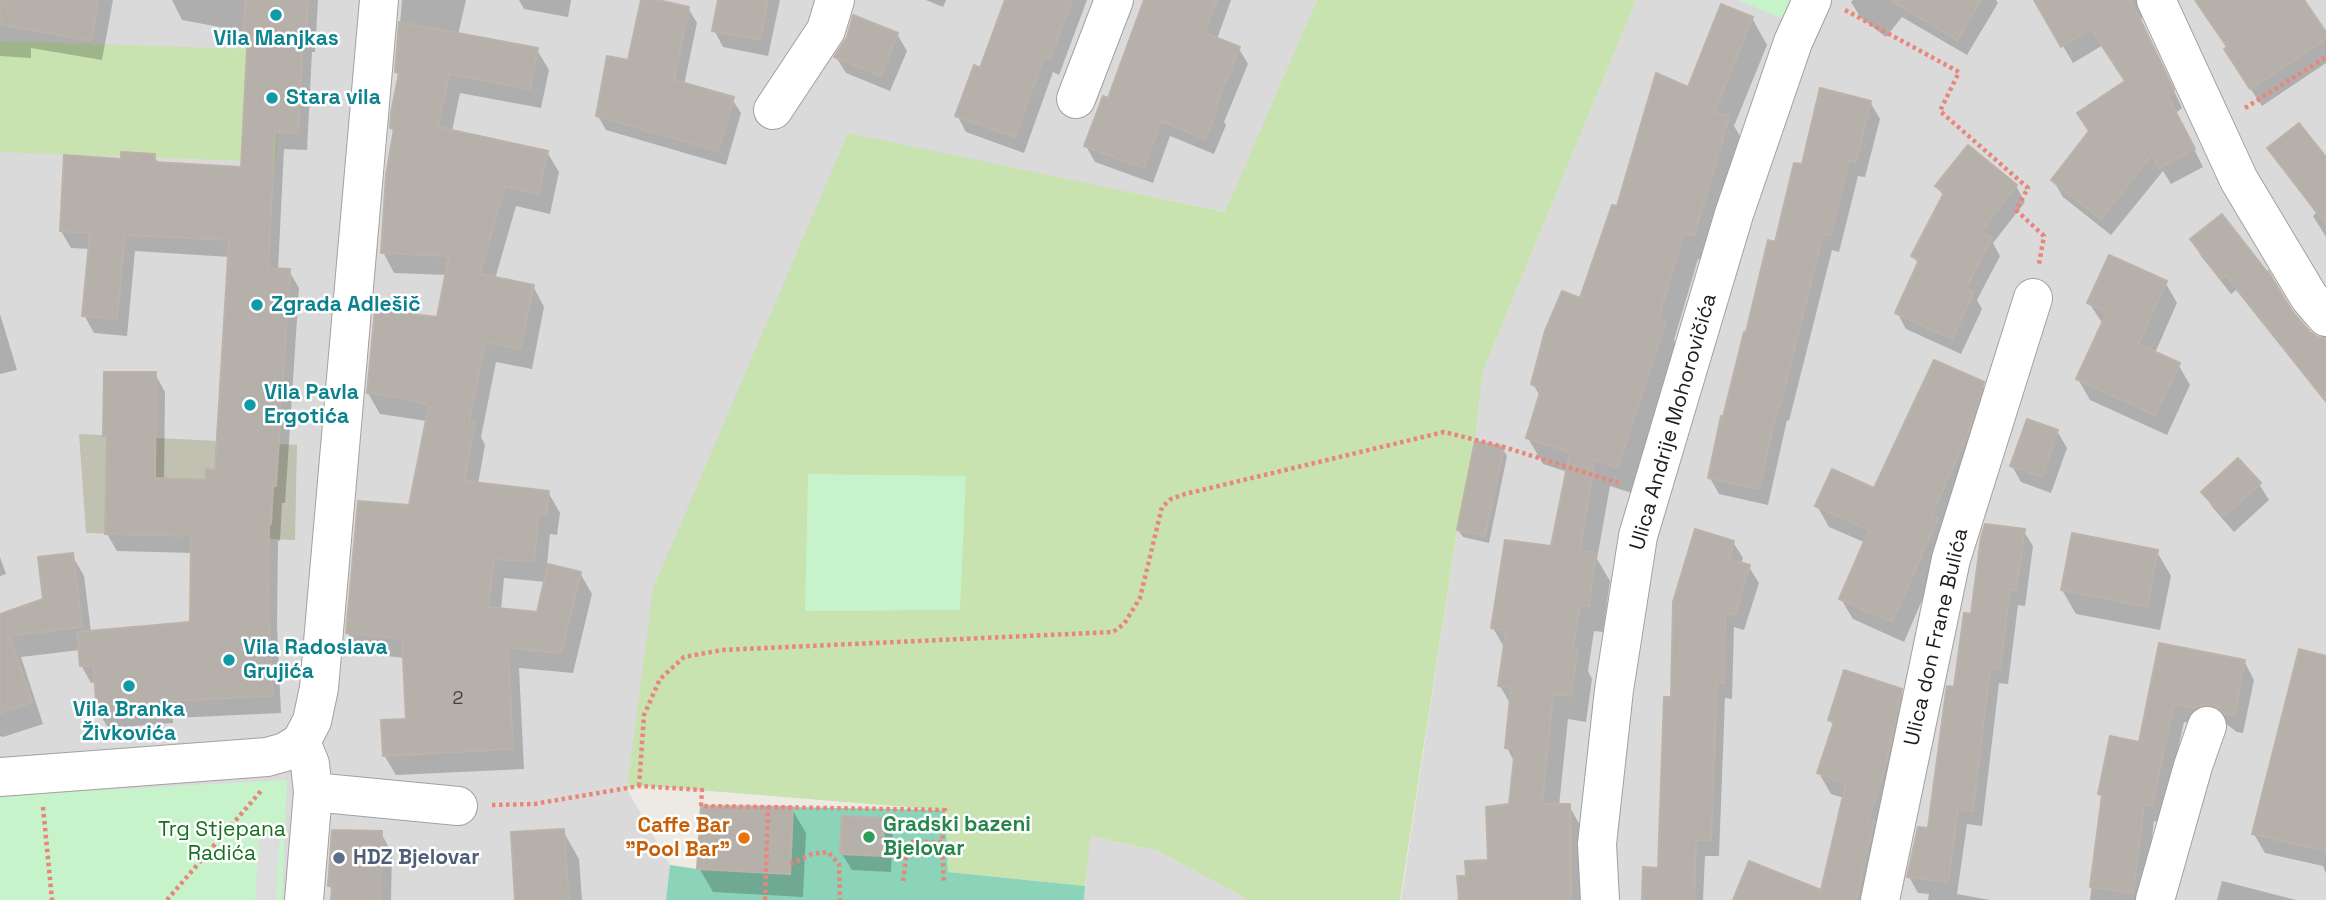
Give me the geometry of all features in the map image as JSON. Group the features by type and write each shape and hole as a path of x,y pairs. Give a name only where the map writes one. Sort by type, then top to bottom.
{"street":[{"path":"284,750 312,721 318,688 379,0"},
{"path":"773,110 826,30 835,0"},
{"path":"1076,99 1114,0"},
{"path":"2156,0 2246,192 2309,298 2326,317"},
{"name":"Ulica Andrije Mohorovičića","path":"1600,900 1597,844 1614,690 1638,536 1734,214 1793,42 1825,3"},
{"name":"Ulica don Frane Bulića","path":"1880,900 1951,559 2033,298"},
{"path":"2155,900 2207,726"},
{"path":"0,778 284,750 310,764 313,792 304,900"},
{"path":"313,792 458,806"}],"path":[{"path":"1825,3 1959,72 1940,111 2028,188 2016,210 2044,236 2033,298"},
{"path":"2214,127 2326,57"},
{"path":"639,786 644,715 660,679 684,657 722,650 1113,632 1124,624 1140,597 1162,507 1171,499 1185,494 1444,432 1504,447 1651,493"},
{"path":"167,900 259,795 284,750"},
{"path":"40,774 52,900"},
{"path":"458,806 534,804 639,786 702,790 701,806 945,810 942,842 944,884"},
{"path":"765,900 768,807"},
{"path":"903,881 908,842 942,842"},
{"path":"790,864 812,854 828,852 839,864 840,900"}],"shaded area":[{"path":"0,0 1317,0 1226,212 848,134 627,789 670,865 666,900 0,900"},
{"path":"1636,0 2326,0 2326,900 1401,900 1457,530 1475,441 1483,371"},
{"path":"79,434 297,445 295,540 86,533"},
{"path":"260,830 280,830 276,900 255,900"},
{"path":"1090,836 1158,851 1249,900 1084,900"}],"green space":[{"path":"1317,0 1636,0 1483,371 1475,441 1457,530 1400,900 1249,900 1158,851 1091,836 1085,886 948,872 944,810 673,788 639,786 627,789 653,589 848,133 1225,212"},
{"path":"1738,0 1812,0 1800,26"},
{"path":"0,41 277,50 277,65 246,64 243,130 278,132 276,162 0,152"},
{"path":"808,474 966,476 960,610 805,611"},
{"name":"Trg Stjepana Radića","path":"287,780 282,900 0,900 0,798"},
{"name":"Gradski bazeni Bjelovar","path":"793,807 945,810 948,872 1085,886 1084,900 666,900 670,865 697,869"}],"building":[{"path":"0,0 98,0 91,41 0,24"},
{"path":"246,0 308,0 306,35 303,35 298,133 275,132 268,268 290,269 276,486 273,486 269,524 268,607 273,696 164,701 165,706 97,712 93,665 80,666 77,632 190,622 191,536 105,534 107,436 103,436 104,372 156,372 155,478 206,480 206,469 215,470 229,240 125,235 117,319 82,316 90,233 60,231 64,155 121,159 121,152 155,154 154,162 241,167 248,31 243,31"},
{"path":"641,0 658,0 689,7 674,80 734,97 718,151 596,116 607,56 628,60"},
{"path":"718,0 768,0 760,40 712,31"},
{"path":"1005,0 1072,0 1050,59 1044,57 1015,137 955,116 974,65 980,68"},
{"path":"1144,0 1217,0 1205,33 1240,47 1205,139 1161,121 1144,168 1084,146 1103,96 1108,98"},
{"path":"1890,0 1981,0 1957,40"},
{"path":"2034,0 2131,0 2174,90 2167,95 2195,149 2159,168 2152,154 2101,219 2051,180 2089,131 2077,113 2125,81 2091,29 2061,47"},
{"path":"2195,0 2304,0 2326,32 2326,39 2250,89 2224,49 2227,47"},
{"path":"1721,4 1753,17 1714,113 1730,115 1694,236 1684,233 1658,319 1666,321 1618,468 1595,460 1580,550 1596,553 1589,606 1580,605 1573,648 1578,650 1571,696 1553,694 1542,804 1570,804 1571,900 1459,900 1457,876 1466,876 1465,861 1488,860 1486,807 1509,804 1515,749 1505,748 1511,688 1498,686 1506,631 1491,628 1505,540 1551,546 1570,452 1526,438 1541,389 1531,384 1545,331 1562,291 1580,298 1612,205 1617,206 1656,73 1688,87"},
{"path":"853,15 898,33 881,76 834,57 847,37"},
{"path":"399,22 538,48 530,89 449,74 438,127 548,151 538,194 505,186 480,274 534,285 520,349 485,342 469,422 475,423 464,481 549,491 546,515 539,514 534,562 494,559 488,607 537,612 548,564 581,572 561,653 508,648 513,749 383,756 381,720 406,719 402,639 346,633 358,501 409,505 429,405 399,397 367,393 375,310 437,317 449,256 381,253 386,175 394,129 390,128 391,113 399,73 395,72"},
{"path":"1820,88 1871,101 1856,162 1849,160 1830,236 1823,234 1759,489 1708,478 1721,416 1723,417 1746,332 1768,240 1775,242 1794,163 1802,164"},
{"path":"2299,123 2326,157 2326,224 2267,148"},
{"path":"1968,145 2017,185 1980,232 1992,238 1966,288 1974,292 1952,339 1895,313 1919,260 1911,256 1944,193 1935,186"},
{"path":"2222,214 2268,271 2292,311 2310,332 2326,338 2326,401 2226,275 2221,279 2190,239"},
{"path":"2109,255 2167,281 2138,344 2180,363 2155,415 2076,379 2107,312 2087,303"},
{"path":"1934,360 1984,382 1968,433 1931,517 1938,518 1892,622 1839,599 1869,530 1815,506 1832,469 1874,488"},
{"path":"2027,419 2058,430 2042,477 2010,466"},
{"path":"1475,441 1504,447 1485,536 1457,530"},
{"path":"2238,458 2261,483 2224,516 2201,492"},
{"path":"1985,524 2025,529 2016,590 2010,589 2000,669 1990,668 1973,811 1958,809 1948,882 1907,877 1918,827 1928,828 1947,686 1954,687 1964,613 1971,614"},
{"path":"1695,529 1734,541 1729,559 1750,565 1735,615 1725,612 1724,683 1717,683 1711,840 1696,840 1694,900 1642,900 1643,867 1658,868 1664,697 1671,697 1673,602"},
{"path":"2072,533 2158,550 2147,607 2061,590"},
{"path":"73,553 82,627 10,636 32,702 0,713 0,614 43,599 38,557"},
{"path":"2159,643 2245,660 2234,716 2225,714 2214,705 2204,704 2195,708 2174,704 2152,806 2144,804 2133,893 2090,887 2102,795 2098,794 2110,736 2139,742"},
{"path":"2299,649 2326,656 2326,851 2252,834"},
{"path":"1844,670 1902,689 1885,768 1868,821 1874,821 1856,900 1733,900 1749,861 1821,890 1846,783 1817,773 1834,722 1828,720"},
{"path":"701,806 793,807 790,874 697,869"},
{"path":"842,816 884,818 883,856 840,854"},
{"path":"564,829 569,900 515,900 511,832"},
{"path":"332,830 382,831 380,900 331,900 332,885 328,886"}],"place":[{"name":"Vila Manjkas","path":"276,15"},
{"name":"Stara vila","path":"272,98"},
{"name":"Zgrada Adlešič","path":"257,305"},
{"name":"Vila Pavla Ergotića","path":"250,405"},
{"name":"Vila Radoslava Grujića","path":"229,660"},
{"name":"Vila Branka Živkovića","path":"129,686"},
{"name":"Gradski bazeni Bjelovar","path":"869,837"},
{"name":"Caffe Bar \"Pool Bar\"","path":"744,838"},
{"name":"HDZ Bjelovar","path":"339,858"}]}
